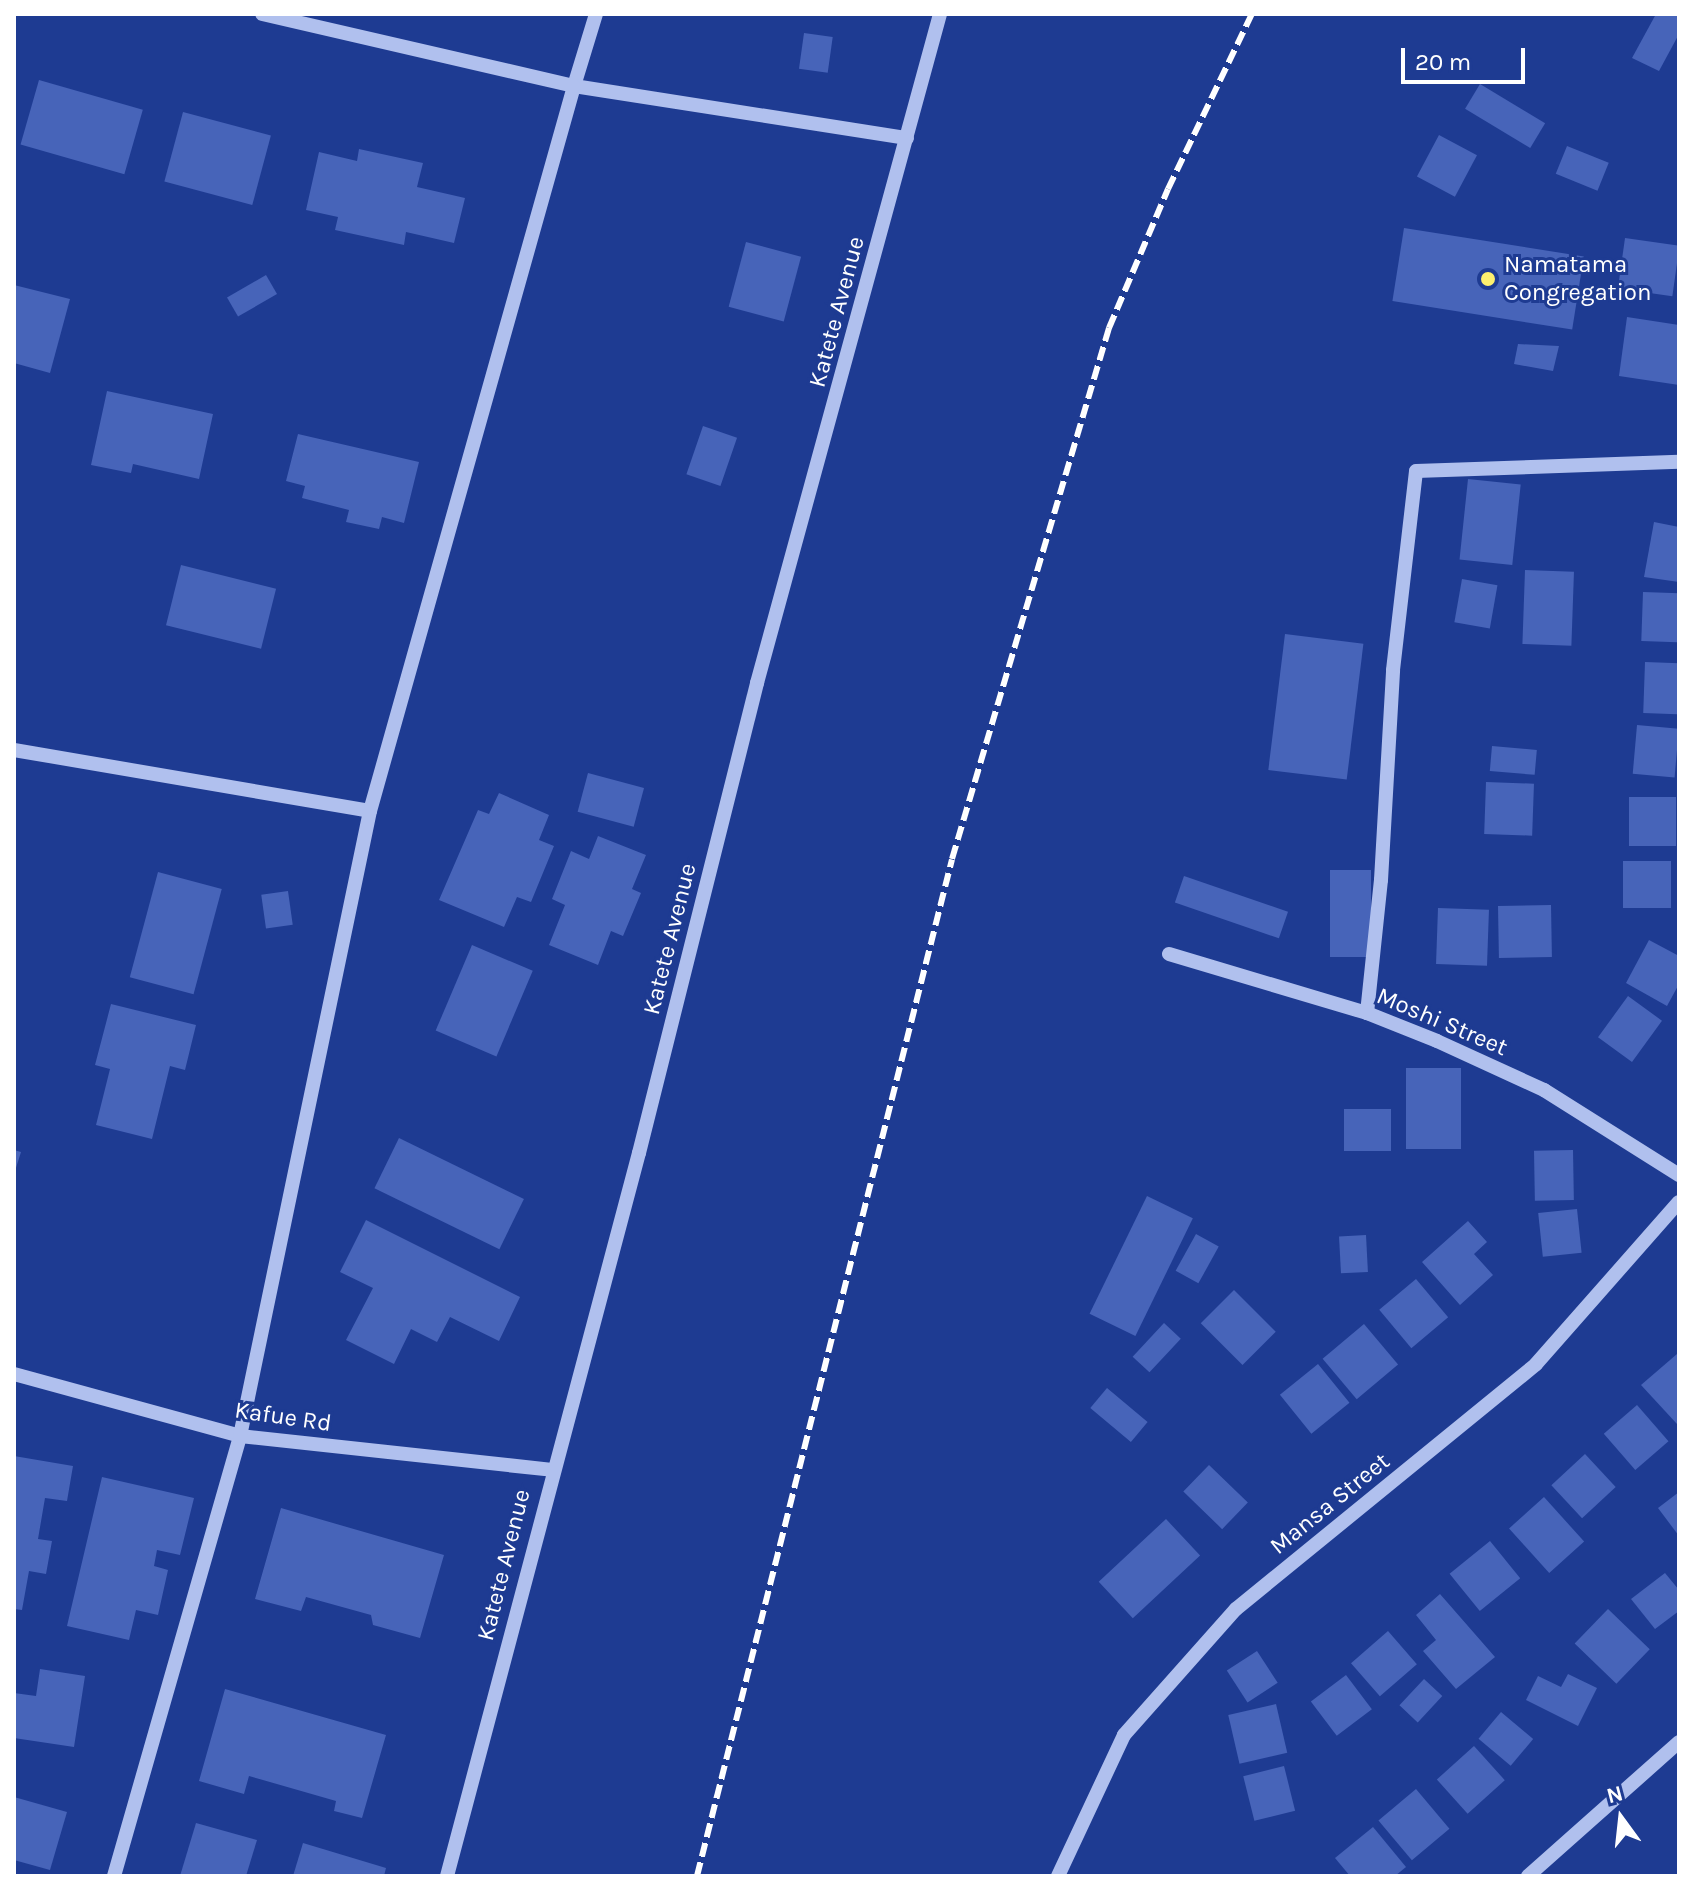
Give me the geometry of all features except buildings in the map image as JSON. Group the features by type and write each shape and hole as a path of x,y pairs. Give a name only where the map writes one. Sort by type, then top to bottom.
{"street":[{"path":"262,14 574,86 907,138"},
{"path":"114,1876 240,1436 370,811 596,14"},
{"name":"Katete Avenue","path":"447,1876 552,1470 639,1153 761,668 940,14"},
{"path":"1367,1013 1381,880 1393,670 1416,471 1679,462"},
{"path":"14,750 370,811"},
{"name":"Moshi Street","path":"1169,954 1367,1013 1544,1090 1679,1175"},
{"name":"Mansa Street","path":"1058,1876 1124,1735 1236,1609 1536,1364 1679,1202"},
{"name":"Kafue Rd","path":"14,1374 240,1436 552,1470"},
{"path":"1528,1876 1679,1742"}],"railway":[{"path":"697,1876 952,859 1109,328 1168,189 1252,14"}],"place":[{"name":"Namatama Congregation","path":"1488,279"}]}
